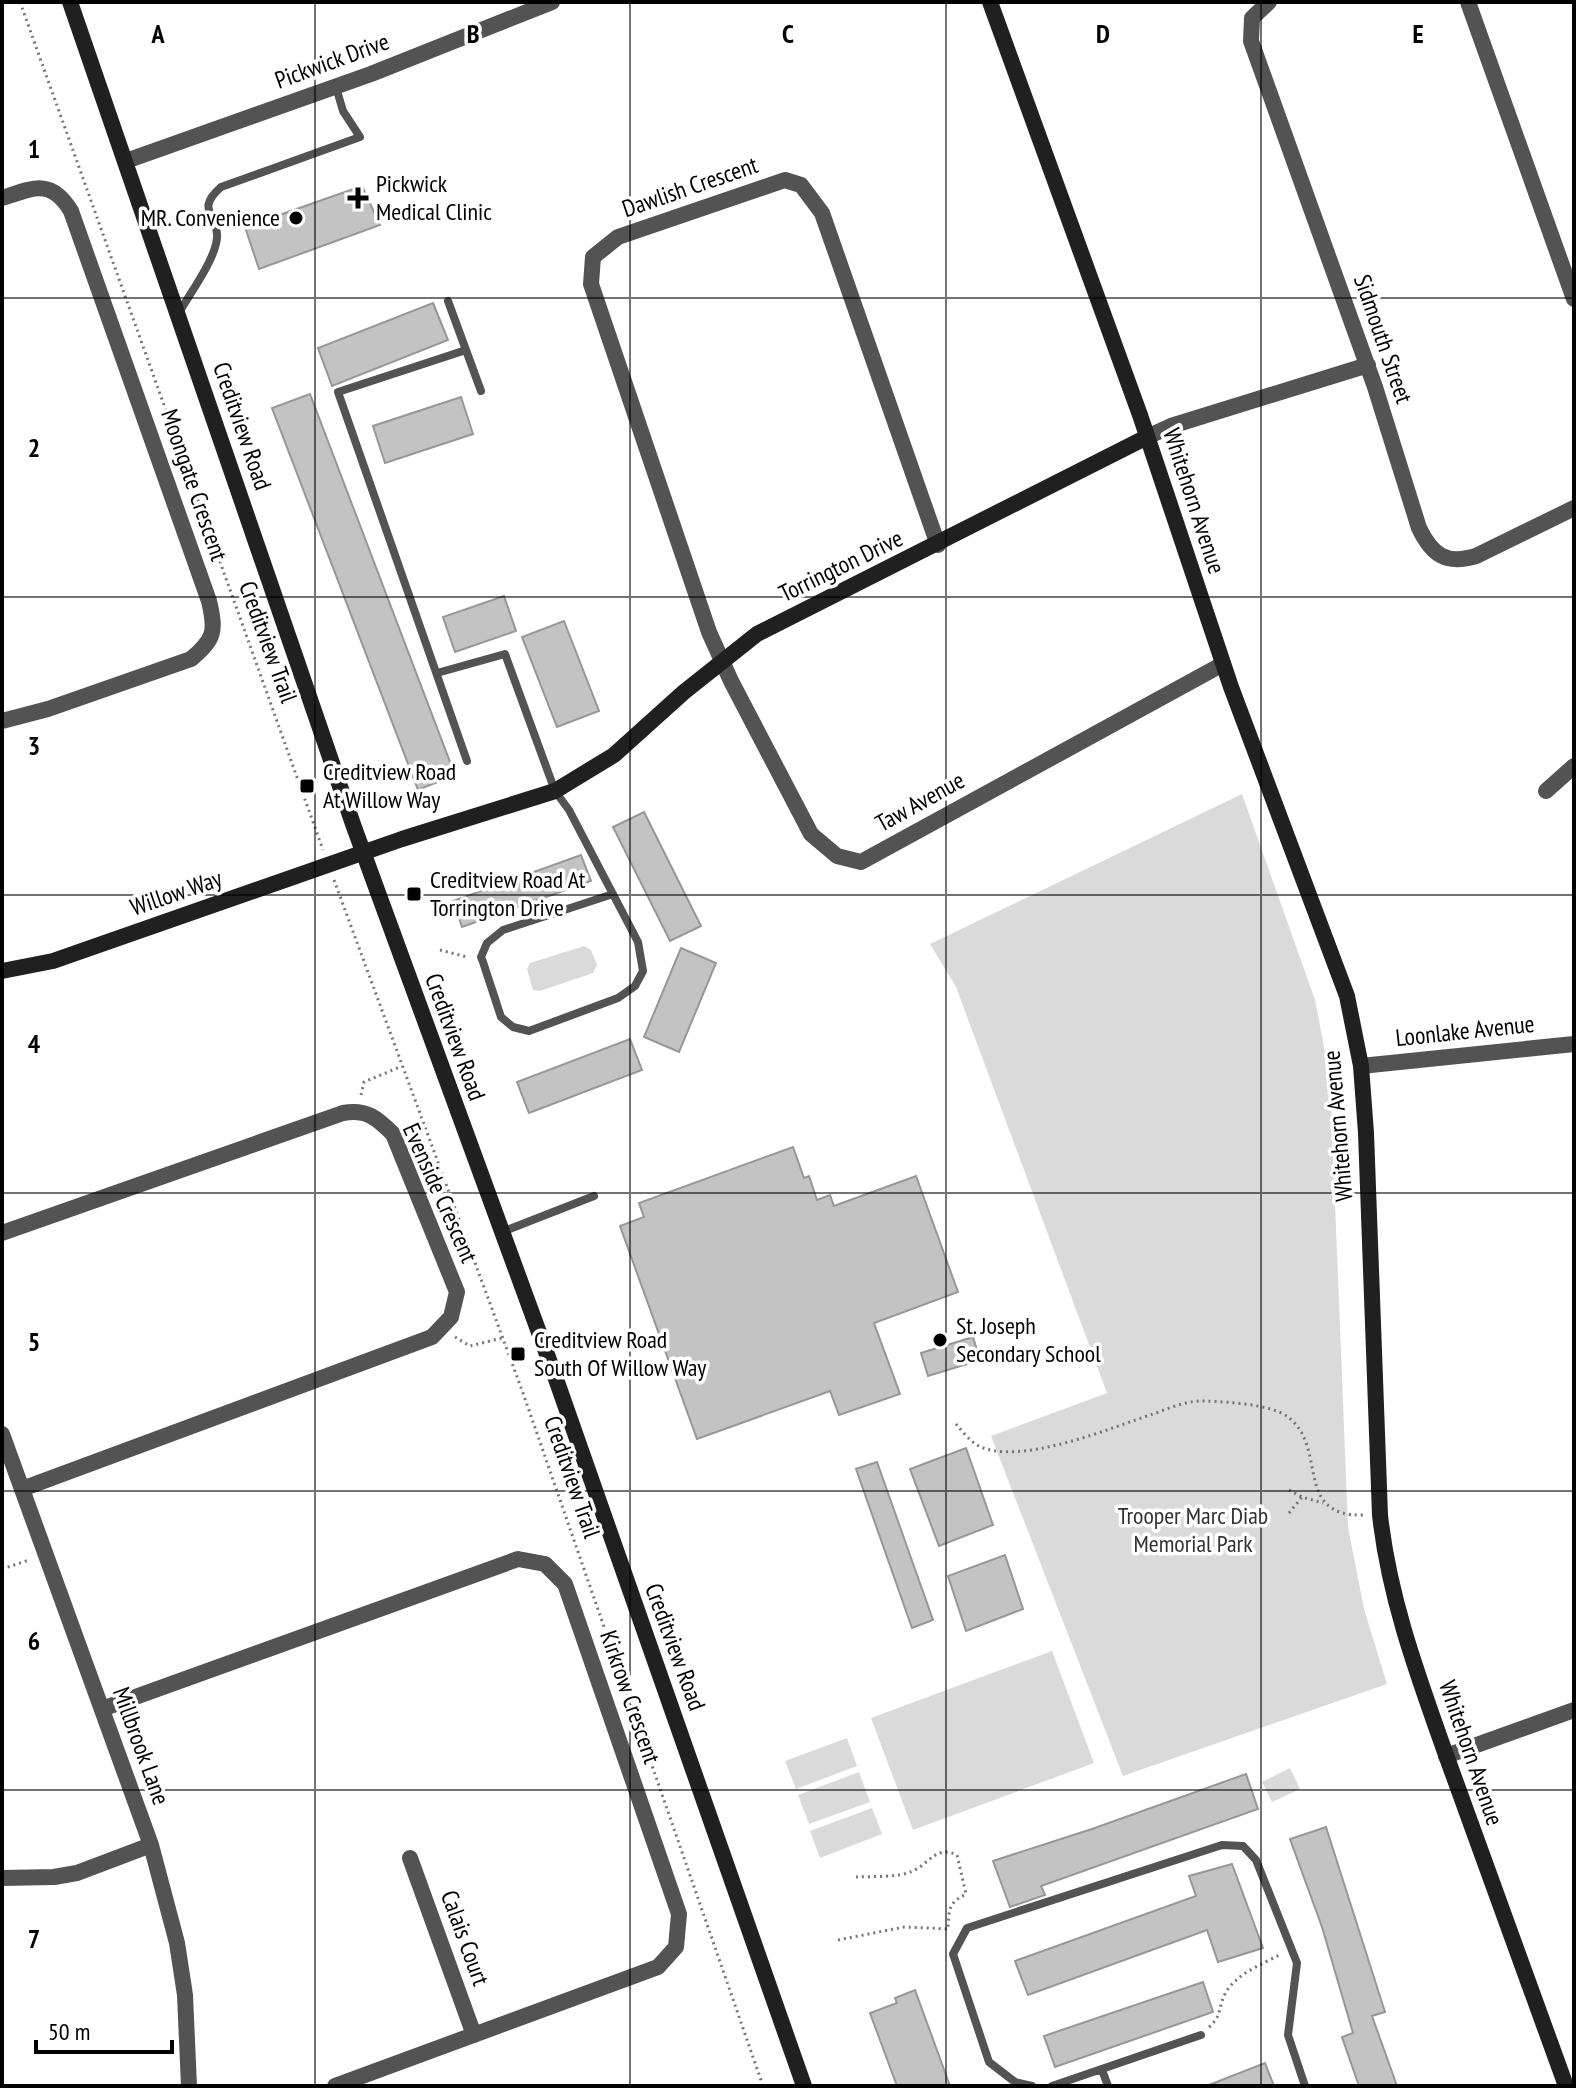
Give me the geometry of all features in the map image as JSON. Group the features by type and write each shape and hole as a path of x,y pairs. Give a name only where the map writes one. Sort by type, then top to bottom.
{"street":[{"name":"Creditview Road","path":"70,2 364,853 682,1733 804,2086"},
{"name":"Pickwick Drive","path":"126,161 336,86 552,2"},
{"name":"Whitehorn Avenue","path":"990,2 1147,437 1223,664 1347,996 1361,1066 1384,1552 1399,1618 1446,1756 1566,2086"},
{"name":"Sidmouth Street","path":"1269,2 1252,18 1251,41 1368,365 1419,528 1428,545 1443,557 1461,560 1476,556 1574,508"},
{"path":"1468,2 1570,275 1574,299"},
{"name":"Dawlish Crescent","path":"723,662 709,632 591,284 593,257 618,237 785,180 801,185 822,213 938,545"},
{"name":"Moongate Crescent","path":"2,198 35,187 46,188 64,200 71,211 214,622 212,637 205,648 191,659 48,709 2,721"},
{"name":"Torrington Drive","path":"364,853 555,791 614,755 684,692 757,634 1147,437 1171,426 1368,365"},
{"name":"Taw Avenue","path":"723,662 811,834 837,856 861,862 1223,664"},
{"path":"1546,791 1574,766"},
{"name":"Willow Way","path":"2,971 53,961 364,853"},
{"name":"Loonlake Avenue","path":"1361,1066 1574,1044"},
{"path":"2,1233 357,1110"},
{"name":"Evenside Crescent","path":"357,1110 375,1116 393,1134 457,1292 451,1317 442,1328"},
{"path":"22,1489 432,1337 442,1328"},
{"name":"Millbrook Lane","path":"2,1434 151,1845 177,1943 185,1995 189,2086"},
{"name":"Kirkrow Crescent","path":"102,1709 518,1559 545,1564 565,1584 679,1914 676,1947 658,1967 335,2086"},
{"path":"1446,1756 1574,1710"},
{"path":"2,1878 54,1877 77,1873 151,1845"},
{"name":"Calais Court","path":"410,1858 474,2035"}],"lane":[{"path":"179,314 214,249 217,234 208,201 221,187 360,137 343,111 336,86"},
{"path":"448,301 481,391"},
{"path":"466,350 338,392 467,761"},
{"path":"437,673 505,654 555,791 569,810 613,894 638,942 643,971 635,986 618,998 529,1031 513,1027 501,1017 481,957 487,943 503,930 613,894"},
{"path":"501,1232 594,1196"},
{"path":"1032,2086 1015,2082 989,2062 953,1954 967,1928 1222,1845 1243,1846 1256,1860 1297,1963 1288,2035 1305,2086"},
{"path":"1052,2086 1201,2035"},
{"path":"1102,2070 1108,2086"}],"path":[{"name":"Creditview Trail","path":"20,2 321,842"},
{"name":"Creditview Trail","path":"336,884 617,1660 763,2086"},
{"path":"440,950 483,962"},
{"path":"357,1110 364,1082 402,1066"},
{"path":"442,1328 470,1346 502,1338"},
{"path":"956,1424 977,1445 989,1450 1039,1450 1190,1401 1272,1409 1297,1424 1306,1440 1318,1492 1326,1504"},
{"path":"1289,1490 1326,1504 1344,1515 1380,1515"},
{"path":"1289,1513 1302,1497"},
{"path":"2,1569 46,1555"},
{"path":"856,1877 903,1874 916,1870 934,1853 957,1855 966,1894 953,1900 949,1907 948,1929"},
{"path":"838,1940 904,1927 964,1932"},
{"path":"1201,2035 1218,2020 1225,1993 1237,1979 1291,1948"}],"green space":[{"name":"Trooper Marc Diab Memorial Park","path":"1242,794 1315,1000 1330,1078 1348,1527 1364,1609 1387,1684 1123,1776 991,1436 1107,1393 956,987 930,944"},
{"path":"584,946 591,950 597,965 593,973 540,991 533,990 527,969 530,963"},
{"path":"1052,1651 1094,1763 913,1830 871,1718"},
{"path":"847,1738 857,1766 796,1789 785,1761"},
{"path":"1290,1768 1300,1789 1272,1802 1262,1782"},
{"path":"859,1772 870,1802 809,1824 798,1795"},
{"path":"872,1808 882,1834 820,1858 810,1831"}],"building":[{"path":"362,186 380,225 259,269 245,227"},
{"path":"433,303 448,340 332,386 318,348"},
{"path":"310,394 455,775 418,790 272,408"},
{"path":"461,397 473,434 385,463 373,426"},
{"path":"504,596 516,631 455,652 443,617"},
{"path":"564,621 599,711 557,727 522,637"},
{"path":"644,812 701,926 670,941 613,827"},
{"path":"581,855 591,881 462,927 453,901"},
{"path":"681,948 716,963 679,1052 644,1037"},
{"path":"630,1039 642,1070 529,1113 517,1082"},
{"path":"793,1147 804,1178 809,1176 817,1200 830,1195 834,1206 916,1176 958,1292 874,1323 900,1394 839,1415 830,1391 697,1439 620,1226 644,1217 639,1203"},
{"path":"973,1337 980,1360 928,1376 921,1353"},
{"path":"966,1448 993,1525 939,1546 910,1469"},
{"path":"877,1462 933,1620 912,1628 856,1469"},
{"path":"1005,1555 1023,1609 966,1631 948,1576"},
{"path":"1246,1774 1258,1809 1041,1886 1045,1895 1010,1907 993,1861"},
{"path":"1326,1827 1385,2012 1372,2016 1397,2086 1359,2086 1342,2037 1353,2033 1322,1927 1290,1839"},
{"path":"1232,1864 1263,1948 1218,1962 1207,1930 1028,1995 1015,1961 1196,1896 1189,1876"},
{"path":"1203,1982 1213,2012 1055,2067 1044,2036"},
{"path":"915,1990 950,2086 897,2086 870,2013 897,2003 895,1998"},
{"path":"1265,2063 1274,2086 1209,2086 1209,2085"}],"place":[{"name":"Pickwick Medical Clinic","path":"358,198"},
{"name":"MR. Convenience","path":"296,218"},
{"name":"Creditview Road At Willow Way","path":"307,786"},
{"name":"Creditview Road At Torrington Drive","path":"414,894"},
{"name":"St. Joseph Secondary School","path":"940,1340"},
{"name":"Creditview Road South Of Willow Way","path":"518,1354"}]}
